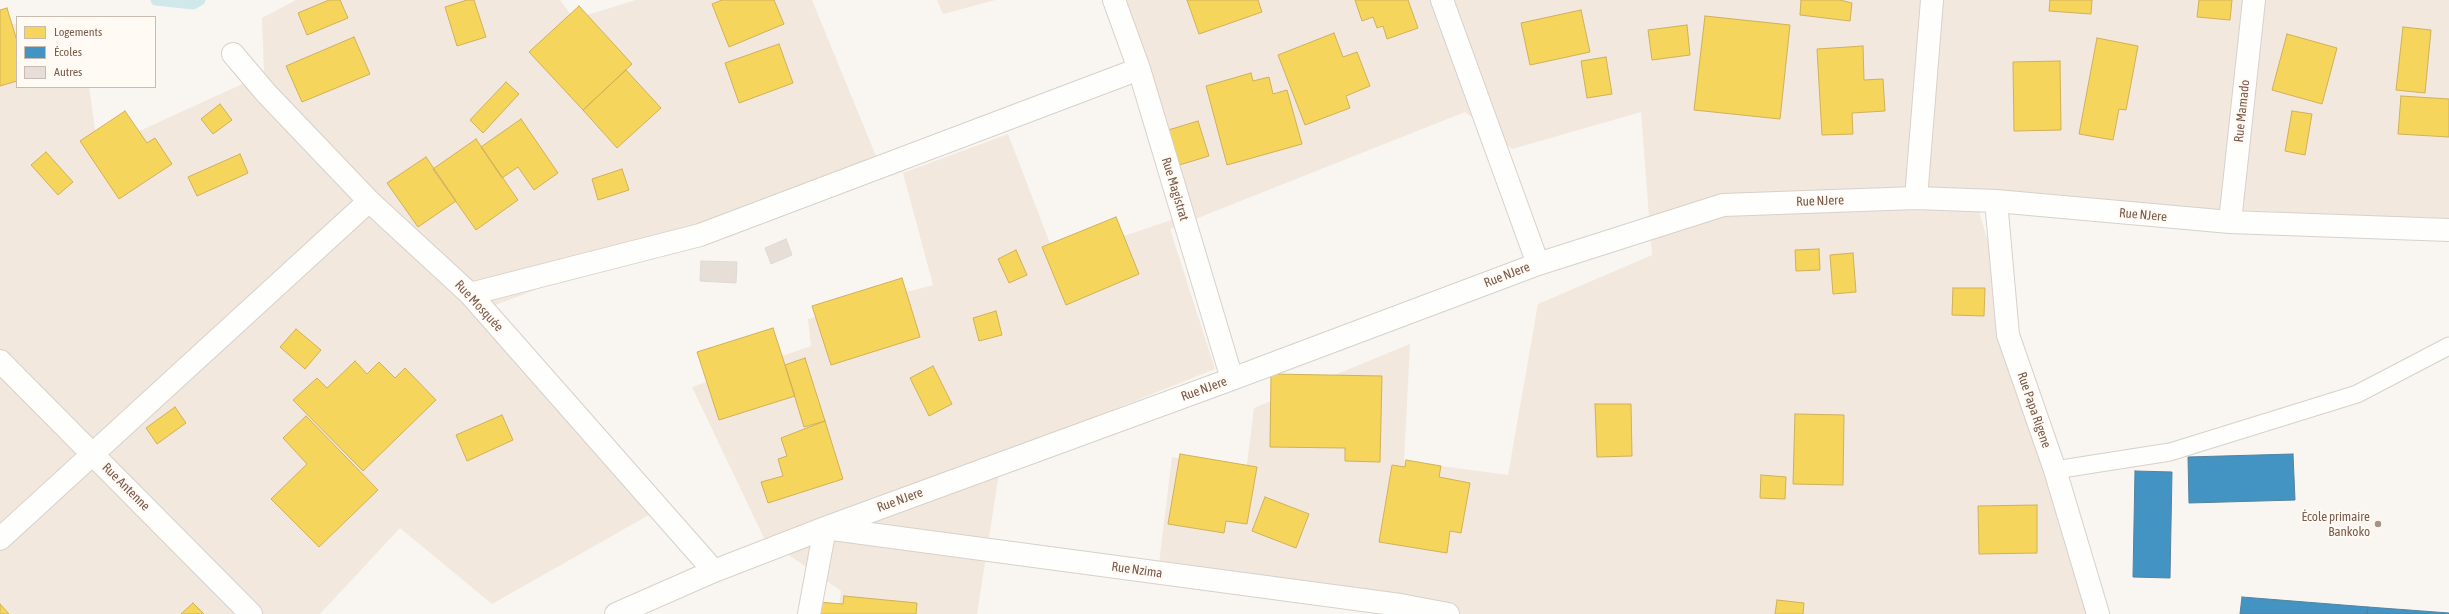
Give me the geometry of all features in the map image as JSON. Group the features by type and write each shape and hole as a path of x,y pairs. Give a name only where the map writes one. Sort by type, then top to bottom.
{"street":[{"name":"Rue Magistrat","path":"1114,0 1139,70 1232,379"},
{"path":"1442,0 1538,264"},
{"path":"1916,198 1932,0"},
{"name":"Rue Mamado","path":"2230,222 2254,0"},
{"name":"Rue Mosquée","path":"233,54 266,93 369,201 470,294 714,570"},
{"path":"470,294 700,234 1139,70"},
{"name":"Rue NJere","path":"616,614 714,570 825,528 1232,379 1538,264 1723,204 1916,198 1996,201 2230,222 2449,230"},
{"path":"0,539 92,453 369,201"},
{"name":"Rue Papa Rigene","path":"1996,201 2008,335 2055,470 2098,614"},
{"name":"Rue Antenne","path":"0,362 251,614"},
{"path":"809,614 825,528"},
{"name":"Rue Nzima","path":"825,528 1399,609 1448,614"}],"lane":[{"path":"2055,470 2170,452 2357,394 2449,346"}],"shaded area":[{"path":"296,0 560,0 574,19 636,0 812,0 878,161 490,307 656,511 492,604 400,528 320,614 0,614 0,23 16,24 16,88 89,88 98,150 264,74 262,18"},
{"path":"937,0 995,0 943,14"},
{"path":"1117,0 2449,0 2449,220 1975,198 2098,614 1422,614 1158,572 1172,457 1246,472 1254,408 1410,344 1404,461 1508,475 1538,304 1652,255 1641,112 1512,149 1465,112 1170,229 1215,369 1002,454 977,614 838,614 841,591 764,538 692,387 811,346 808,319 933,285 903,173 1008,134 1056,259 1186,215"}],"building: Logements":[{"path":"329,0 340,0 348,18 307,35 298,13"},
{"path":"467,0 474,0 486,37 457,46 445,7"},
{"path":"722,0 774,0 784,24 729,47 712,4"},
{"path":"1187,0 1258,0 1262,12 1199,34"},
{"path":"1355,0 1408,0 1418,28 1387,39 1383,26 1377,28 1373,17 1362,21"},
{"path":"1801,0 1840,0 1852,3 1850,21 1800,15"},
{"path":"2050,0 2092,0 2091,14 2049,11"},
{"path":"2199,0 2232,0 2230,20 2197,17"},
{"path":"579,6 632,64 583,110 529,52"},
{"path":"7,8 16,38 16,81 0,86 0,10"},
{"path":"1581,10 1590,52 1530,65 1521,23"},
{"path":"1705,16 1790,25 1780,119 1694,110"},
{"path":"1687,25 1690,55 1652,60 1648,30"},
{"path":"2403,27 2431,30 2425,93 2396,90"},
{"path":"1334,33 1343,57 1357,52 1370,86 1346,96 1350,108 1305,125 1278,55"},
{"path":"2287,34 2337,48 2322,104 2272,90"},
{"path":"354,37 370,74 302,102 286,66"},
{"path":"2097,38 2138,46 2126,110 2119,109 2113,140 2079,134"},
{"path":"779,44 793,83 739,103 725,63"},
{"path":"1863,46 1864,80 1883,79 1885,111 1852,113 1853,134 1822,135 1817,49"},
{"path":"1606,57 1612,94 1587,98 1581,61"},
{"path":"2060,61 2061,130 2014,131 2013,62"},
{"path":"626,70 661,108 617,148 583,110"},
{"path":"1251,73 1253,81 1269,77 1273,94 1287,90 1302,144 1227,165 1206,86"},
{"path":"506,82 519,94 483,133 470,120"},
{"path":"2401,96 2449,99 2449,137 2398,134"},
{"path":"220,104 232,120 213,134 201,119"},
{"path":"125,111 147,143 155,138 172,164 119,199 80,141"},
{"path":"2292,111 2312,114 2305,155 2285,151"},
{"path":"521,119 558,173 534,190 518,167 502,178 481,147"},
{"path":"1198,121 1209,156 1176,166 1165,131"},
{"path":"476,139 518,200 476,230 433,169"},
{"path":"46,152 73,182 58,195 31,165"},
{"path":"240,154 248,173 197,196 188,177"},
{"path":"426,157 456,201 418,227 387,183"},
{"path":"622,169 629,190 598,200 592,179"},
{"path":"1116,217 1139,274 1066,305 1042,247"},
{"path":"1819,249 1820,270 1796,271 1795,250"},
{"path":"1016,250 1027,275 1009,283 998,259"},
{"path":"1853,253 1856,292 1833,294 1830,255"},
{"path":"902,278 920,337 831,365 812,306"},
{"path":"1953,288 1985,288 1984,316 1952,315"},
{"path":"996,311 1002,335 979,341 973,318"},
{"path":"773,328 795,396 719,420 697,352"},
{"path":"296,329 321,350 305,369 280,347"},
{"path":"805,358 825,421 804,427 785,365"},
{"path":"355,361 367,374 379,362 395,378 405,368 436,400 363,471 293,400 317,378 327,388"},
{"path":"933,366 952,404 929,416 910,378"},
{"path":"1271,374 1382,376 1380,462 1345,461 1345,448 1270,447"},
{"path":"1595,404 1631,404 1632,456 1597,457"},
{"path":"175,407 186,423 157,444 146,428"},
{"path":"1795,414 1844,415 1843,485 1793,484"},
{"path":"502,415 513,440 467,461 456,435"},
{"path":"306,416 378,490 319,547 271,499 307,464 283,438"},
{"path":"825,421 843,479 768,503 761,482 783,476 778,459 787,456 781,438"},
{"path":"1180,454 1257,467 1247,524 1226,521 1224,533 1168,524"},
{"path":"1406,460 1441,466 1439,477 1470,483 1461,533 1450,531 1447,553 1379,542 1392,465 1405,467"},
{"path":"1761,475 1786,477 1785,499 1760,498"},
{"path":"1265,497 1309,514 1296,548 1252,531"},
{"path":"2037,505 2037,553 1979,554 1978,506"},
{"path":"844,596 917,603 916,614 817,614 818,602 843,604"},
{"path":"1777,600 1804,603 1803,614 1775,614"},
{"path":"193,603 204,614 181,614"},
{"path":"0,604 9,614 0,614"}],"building: Écoles":[{"path":"2293,454 2295,500 2189,503 2188,457"},
{"path":"2135,471 2172,472 2170,578 2133,577"},
{"path":"2242,597 2368,607 2367,614 2240,614"},
{"path":"2368,607 2449,613 2449,614 2367,614"}],"building: Autres":[{"path":"786,239 792,255 771,264 765,248"},
{"path":"701,261 737,262 736,283 700,281"}],"waterway":[{"path":"156,0 193,4 200,0"}],"place":[{"name":"École primaire Bankoko","path":"2378,524"}]}
